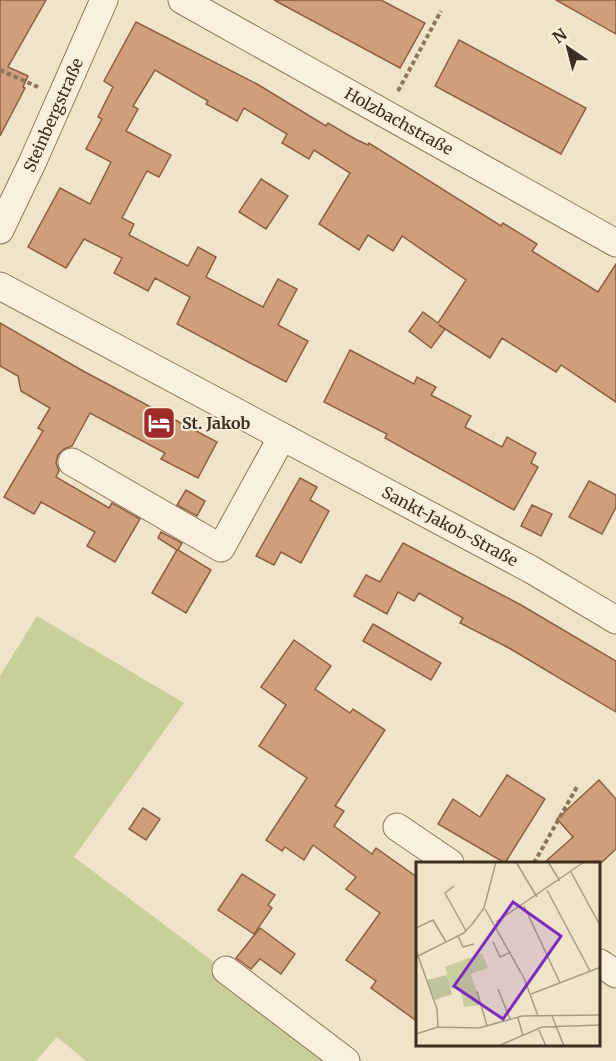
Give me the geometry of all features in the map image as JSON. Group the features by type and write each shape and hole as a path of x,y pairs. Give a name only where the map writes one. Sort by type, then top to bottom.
{"street":[{"name":"Steinbergstraße","path":"0,230 104,0"},
{"name":"Holzbachstraße","path":"182,0 386,112 616,243"},
{"name":"Sankt-Jakob-Straße","path":"0,286 547,578 616,620"},
{"path":"72,462 221,548 282,437"},
{"path":"397,827 449,862"},
{"path":"601,964 616,974"},
{"path":"226,970 346,1061"}],"path":[{"path":"386,112 441,11"},
{"path":"0,70 61,98"},
{"path":"535,862 578,785"}],"green space":[{"path":"37,616 184,703 74,857 346,1061 86,1061 57,1037 36,1061 0,1061 0,676"}],"building":[{"path":"0,0 46,0 8,67 28,76 23,87 25,88 0,136"},
{"path":"274,0 381,0 425,23 400,68"},
{"path":"556,0 616,0 616,34"},
{"path":"136,22 257,84 326,126 328,123 355,139 368,145 369,143 501,226 503,223 537,244 532,251 598,292 616,264 616,402 561,365 556,372 502,338 490,358 439,325 445,329 431,348 409,331 423,312 438,323 466,280 402,236 393,251 368,235 359,250 319,224 350,173 314,150 309,159 282,143 287,134 244,108 237,121 206,104 208,101 155,70 133,106 138,109 126,131 171,155 159,177 147,171 122,218 134,224 129,235 188,266 198,247 216,257 206,277 263,307 278,279 297,289 278,325 308,341 286,382 177,324 190,297 155,278 148,291 114,273 122,258 84,239 66,268 28,247 60,188 90,204 111,162 86,149 102,119 98,117 113,87 104,81"},
{"path":"459,40 586,108 561,154 435,86"},
{"path":"261,179 288,196 266,229 239,212"},
{"path":"0,323 83,371 217,442 198,478 161,459 165,453 90,413 72,446 64,449 58,455 56,463 59,471 56,477 109,508 112,503 140,519 115,562 87,546 95,532 41,502 34,514 4,497 43,431 38,428 50,408 21,391 18,376 0,366"},
{"path":"350,350 414,384 417,377 436,387 431,395 471,416 465,427 502,447 507,437 536,453 531,463 538,467 514,510 385,438 387,434 324,402"},
{"path":"300,478 317,487 310,500 329,511 301,563 281,552 274,565 256,556"},
{"path":"589,481 616,495 616,507 602,534 569,517"},
{"path":"186,490 205,501 197,516 177,505"},
{"path":"532,505 552,514 541,536 521,526"},
{"path":"161,532 182,543 178,550 211,570 186,613 152,593 177,550 158,538"},
{"path":"403,543 521,605 616,661 616,712 509,648 460,623 463,618 419,593 414,601 398,592 387,614 354,596 366,575 380,582"},
{"path":"373,624 441,663 431,680 363,641"},
{"path":"294,640 331,666 315,689 350,713 353,709 385,730 335,806 344,811 334,826 372,854 376,848 416,877 416,1021 371,988 376,981 346,960 380,913 346,889 356,877 313,845 304,860 285,847 282,851 266,840 307,778 259,746 286,705 261,687"},
{"path":"507,775 545,799 506,862 438,824 453,799 480,817"},
{"path":"599,780 616,799 616,849 601,863 545,862 573,837 557,819"},
{"path":"143,808 160,819 146,840 129,829"},
{"path":"242,874 275,895 268,905 272,908 254,934 218,910"},
{"path":"260,928 295,954 281,974 260,959 251,969 236,958"}],"place":[{"name":"St. Jakob","path":"159,423"}]}
